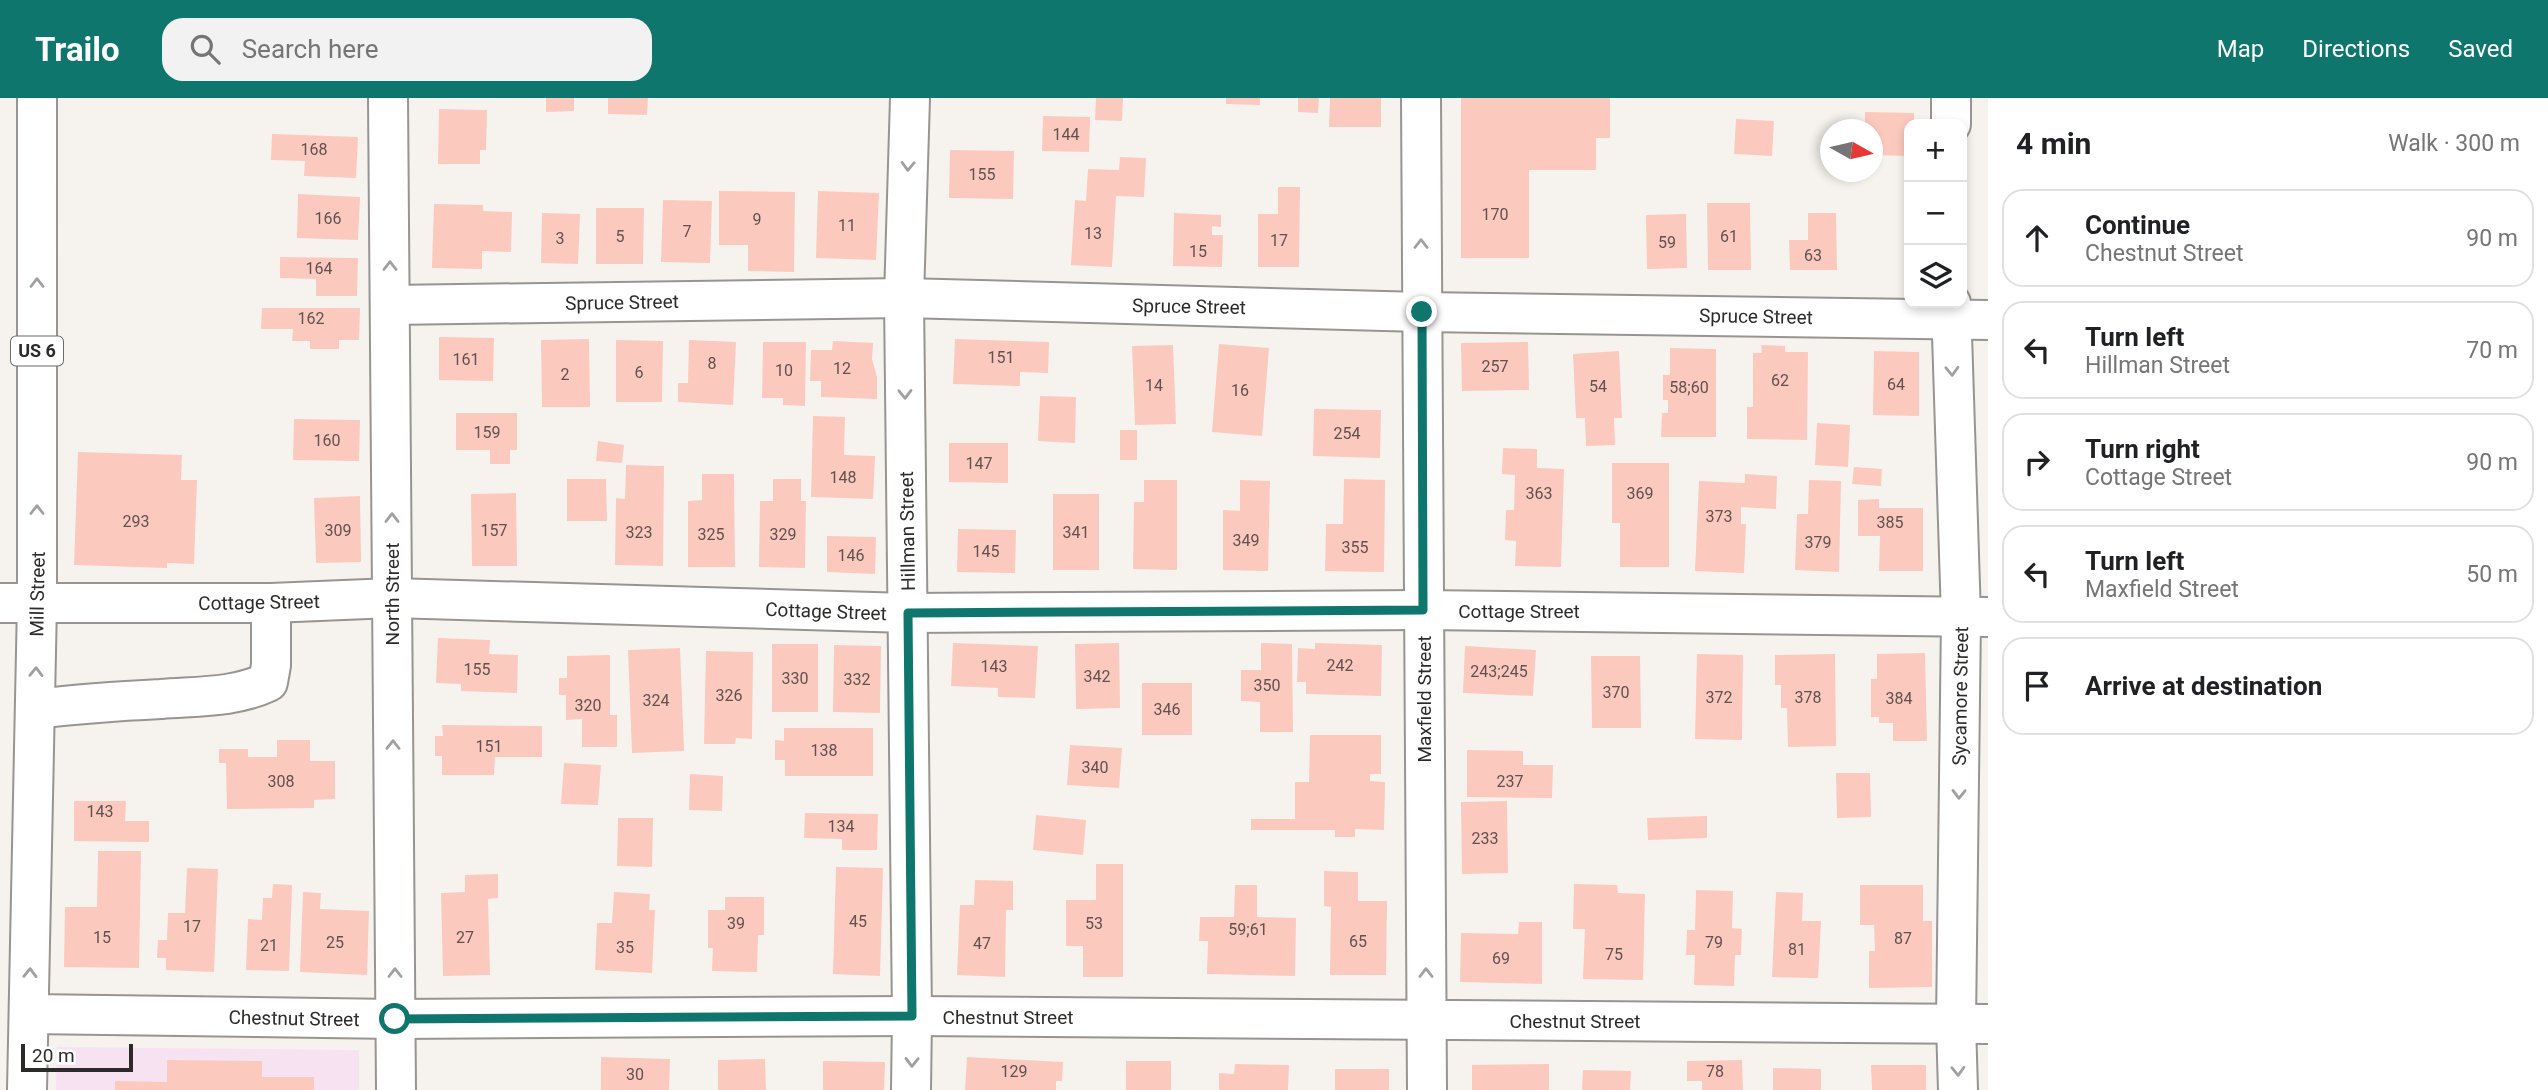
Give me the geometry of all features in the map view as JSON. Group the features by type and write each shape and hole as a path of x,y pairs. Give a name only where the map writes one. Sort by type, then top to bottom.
{"street":[{"name":"Mill Street","path":"27,1090 36,709 37,98"},
{"name":"North Street","path":"388,98 396,1090"},
{"name":"Hillman Street","path":"910,98 904,298 911,1090"},
{"name":"Maxfield Street","path":"1421,98 1427,1090"},
{"path":"1951,98 1951,119"},
{"name":"Spruce Street","path":"390,305 904,298 1422,312 1951,311 1988,320"},
{"name":"Sycamore Street","path":"1951,311 1975,617 1972,1024 1958,1090"},
{"name":"Cottage Street","path":"0,603 271,603 392,598 908,613 1423,610 1975,617"},
{"path":"36,709 227,695 250,690 268,682 271,665 271,603"},
{"name":"Chestnut Street","path":"29,1014 395,1019 912,1016 1972,1024"}],"shaded area":[{"path":"57,1047 359,1050 359,1090 56,1090"}],"building":[{"path":"546,98 574,98 574,111 546,112"},
{"path":"608,98 648,98 647,115 608,114"},
{"path":"1096,98 1123,98 1122,121 1095,120"},
{"path":"1226,98 1260,98 1260,105 1226,104"},
{"path":"1298,98 1319,98 1318,113 1298,112"},
{"path":"1330,98 1381,98 1381,127 1329,127"},
{"path":"1461,98 1610,98 1610,138 1596,138 1596,170 1529,170 1529,258 1461,258"},
{"path":"439,109 487,110 486,150 480,150 480,164 438,164"},
{"path":"1865,112 1914,113 1914,119 1904,119 1904,156 1883,155 1883,119 1865,119"},
{"path":"1043,116 1090,117 1089,152 1042,151"},
{"path":"1736,119 1774,121 1772,156 1734,154"},
{"path":"272,134 358,137 356,178 304,176 305,161 271,160"},
{"path":"950,150 1014,151 1013,199 949,198"},
{"path":"1120,157 1146,158 1144,197 1116,196 1112,267 1071,265 1075,200 1086,201 1088,169 1119,170"},
{"path":"1278,187 1300,187 1299,267 1258,267 1258,214 1278,214"},
{"path":"719,191 795,192 794,272 748,271 748,245 719,245"},
{"path":"818,191 879,193 876,260 816,258"},
{"path":"298,194 360,197 358,240 297,238"},
{"path":"663,200 712,201 710,263 661,262"},
{"path":"1707,203 1750,203 1751,270 1708,270"},
{"path":"434,204 483,205 483,211 512,212 511,252 482,251 482,269 432,268"},
{"path":"596,208 644,208 643,264 596,264"},
{"path":"542,213 580,214 578,264 541,263"},
{"path":"1174,213 1221,215 1221,227 1212,226 1212,235 1223,235 1222,267 1173,266"},
{"path":"1808,213 1836,213 1837,270 1790,270 1789,240 1808,240"},
{"path":"1686,214 1687,268 1647,269 1646,215"},
{"path":"280,257 358,258 357,296 316,296 316,279 280,278"},
{"path":"262,308 360,308 359,340 339,340 339,349 310,349 310,341 292,341 293,329 261,329"},
{"path":"439,337 494,338 493,381 439,380"},
{"path":"589,339 590,407 542,407 541,340"},
{"path":"955,339 1049,342 1048,373 1020,372 1020,386 953,384"},
{"path":"616,340 663,341 662,402 616,402"},
{"path":"689,340 736,342 733,405 678,402 678,383 688,383"},
{"path":"833,341 873,343 872,359 877,377 877,399 821,397 821,381 810,381 811,350 832,350"},
{"path":"763,342 806,342 805,406 783,405 783,398 762,398"},
{"path":"1528,342 1529,390 1462,391 1461,343"},
{"path":"1219,344 1269,348 1262,436 1212,432"},
{"path":"1173,345 1176,424 1135,425 1132,346"},
{"path":"1761,345 1785,346 1785,352 1808,352 1807,440 1747,439 1747,407 1753,407 1753,353 1762,353"},
{"path":"1670,348 1716,349 1716,437 1661,437 1662,413 1668,413 1668,400 1663,400 1663,375 1670,375"},
{"path":"1619,351 1622,418 1614,418 1615,445 1586,446 1585,418 1576,418 1573,354"},
{"path":"1874,351 1919,352 1919,416 1873,415"},
{"path":"1040,396 1076,397 1075,443 1038,441"},
{"path":"1314,409 1381,410 1380,458 1313,456"},
{"path":"456,413 517,413 517,450 510,450 510,464 490,464 490,450 456,450"},
{"path":"813,416 845,417 844,455 875,456 873,499 811,497"},
{"path":"294,419 360,420 359,461 293,460"},
{"path":"1817,423 1850,425 1848,467 1815,465"},
{"path":"1120,430 1137,430 1137,460 1120,460"},
{"path":"598,441 624,445 622,463 596,461"},
{"path":"949,443 1008,443 1008,483 949,482"},
{"path":"1503,448 1537,449 1537,468 1564,469 1561,567 1515,566 1516,541 1505,540 1506,510 1514,510 1515,475 1502,474"},
{"path":"78,452 182,455 181,480 197,480 194,564 167,563 167,568 74,565"},
{"path":"1612,463 1669,463 1669,567 1620,567 1620,523 1612,523"},
{"path":"626,465 664,466 663,566 615,565 616,498 625,499"},
{"path":"1854,467 1882,469 1881,486 1852,484"},
{"path":"702,474 734,474 735,567 688,567 688,501 702,500"},
{"path":"1745,474 1777,476 1776,509 1741,507 1741,524 1746,524 1744,573 1695,571 1699,481 1745,483"},
{"path":"567,479 606,479 607,521 567,521"},
{"path":"773,479 801,479 801,501 806,501 805,568 759,567 760,501 773,501"},
{"path":"1344,479 1385,480 1384,572 1325,571 1326,524 1343,524"},
{"path":"1144,480 1177,480 1177,570 1133,569 1134,502 1144,502"},
{"path":"1240,480 1270,481 1268,571 1223,570 1223,510 1240,511"},
{"path":"1809,480 1841,481 1839,572 1795,570 1797,514 1808,514"},
{"path":"516,493 517,566 472,566 471,494"},
{"path":"1053,494 1099,494 1099,570 1053,570"},
{"path":"360,496 361,562 316,563 314,498"},
{"path":"1879,499 1879,508 1923,508 1923,571 1879,571 1880,536 1858,536 1858,500"},
{"path":"958,529 1016,530 1015,573 957,572"},
{"path":"827,536 876,537 875,574 827,572"},
{"path":"438,638 490,640 489,654 518,655 517,693 461,691 461,684 436,683"},
{"path":"953,643 1038,646 1035,698 998,697 998,688 951,686"},
{"path":"1119,643 1120,708 1076,709 1075,644"},
{"path":"1261,643 1292,644 1293,732 1260,732 1260,702 1241,701 1241,670 1261,670"},
{"path":"1315,643 1382,645 1381,696 1306,694 1306,682 1297,682 1298,648 1315,649"},
{"path":"772,644 818,644 818,712 772,712"},
{"path":"834,645 881,646 880,713 833,712"},
{"path":"1465,646 1536,650 1533,696 1463,693"},
{"path":"680,648 684,751 632,753 628,650"},
{"path":"706,651 753,652 752,739 736,738 735,744 704,744"},
{"path":"1925,653 1927,741 1893,741 1893,723 1879,723 1879,717 1871,717 1871,679 1877,679 1877,654"},
{"path":"1697,654 1743,655 1742,740 1695,739"},
{"path":"1835,654 1836,746 1788,747 1787,708 1781,708 1781,685 1775,685 1775,655"},
{"path":"610,655 610,715 617,715 617,747 582,747 582,719 566,720 566,695 559,695 559,678 567,678 567,656"},
{"path":"1591,656 1640,656 1641,728 1592,728"},
{"path":"1142,683 1192,683 1192,735 1142,735"},
{"path":"442,725 542,726 542,757 495,757 494,775 442,775 442,756 435,756 435,736 443,736"},
{"path":"784,728 873,728 873,776 785,776 785,760 775,760 775,740 784,741"},
{"path":"1310,735 1381,735 1381,774 1370,774 1370,781 1385,782 1384,830 1355,829 1355,837 1335,837 1335,830 1251,830 1251,819 1295,819 1295,782 1309,782"},
{"path":"277,740 310,740 310,761 335,761 335,799 314,800 314,808 227,809 226,763 219,763 219,749 248,749 248,757 277,757"},
{"path":"1070,745 1122,748 1119,788 1067,785"},
{"path":"1467,750 1523,751 1523,765 1553,765 1552,798 1467,797"},
{"path":"564,763 601,765 598,805 561,804"},
{"path":"1836,773 1870,773 1871,817 1837,818"},
{"path":"690,774 723,776 722,811 689,810"},
{"path":"74,801 126,801 125,821 149,821 149,842 74,841"},
{"path":"1507,801 1508,873 1462,874 1461,802"},
{"path":"805,813 878,814 877,850 842,850 842,839 804,838"},
{"path":"1036,815 1086,820 1083,855 1033,850"},
{"path":"1707,816 1707,838 1648,840 1647,818"},
{"path":"618,818 653,818 652,867 617,866"},
{"path":"98,851 141,851 139,968 64,967 65,907 97,907"},
{"path":"1096,864 1123,864 1123,977 1083,977 1083,946 1066,946 1066,900 1096,900"},
{"path":"836,867 883,868 880,976 833,974"},
{"path":"187,868 218,869 214,972 166,970 166,958 157,958 158,940 167,940 168,913 185,913"},
{"path":"1324,871 1358,872 1358,901 1387,901 1386,975 1330,975 1331,907 1324,906"},
{"path":"498,874 498,898 488,899 490,975 443,976 441,893 465,892 465,875"},
{"path":"975,880 1013,881 1013,910 1006,910 1005,977 957,975 960,905 974,905"},
{"path":"273,884 292,885 289,971 246,970 248,919 262,920 263,898 272,898"},
{"path":"1574,884 1617,885 1618,893 1645,894 1643,980 1583,979 1585,929 1573,929"},
{"path":"1235,885 1257,885 1257,917 1296,918 1295,976 1207,974 1208,941 1199,941 1200,917 1234,917"},
{"path":"1860,885 1923,885 1923,921 1932,921 1932,987 1869,988 1869,951 1875,951 1874,925 1860,925"},
{"path":"1696,890 1733,891 1732,928 1742,929 1741,955 1735,955 1734,986 1694,985 1695,955 1686,955 1687,930 1695,930"},
{"path":"303,892 321,893 320,909 369,911 367,975 300,972"},
{"path":"614,892 650,894 649,910 655,910 652,973 595,970 597,923 612,923"},
{"path":"1776,892 1803,893 1802,921 1821,921 1818,978 1772,977"},
{"path":"725,897 764,897 764,935 758,935 757,972 712,971 713,948 708,948 708,910 725,910"},
{"path":"1519,922 1542,922 1542,984 1460,982 1461,933 1518,934"},
{"path":"601,1057 670,1059 669,1090 601,1090"},
{"path":"967,1057 1063,1062 1062,1081 1056,1081 1056,1090 965,1090"},
{"path":"765,1059 766,1090 718,1090 718,1060"},
{"path":"167,1060 262,1061 262,1077 314,1077 314,1090 115,1090 115,1081 167,1082"},
{"path":"1742,1060 1743,1090 1702,1090 1702,1081 1687,1081 1687,1061"},
{"path":"823,1061 885,1062 884,1090 823,1090"},
{"path":"1126,1061 1171,1061 1171,1090 1126,1090"},
{"path":"1235,1064 1289,1065 1288,1090 1219,1090 1219,1073 1234,1074"},
{"path":"1549,1064 1549,1090 1472,1090 1472,1065"},
{"path":"1871,1065 1926,1065 1926,1090 1872,1090"},
{"path":"1773,1068 1821,1069 1821,1090 1773,1090"},
{"path":"1335,1069 1389,1069 1389,1090 1335,1090"},
{"path":"1583,1070 1631,1071 1630,1090 1582,1090"}],"route":[{"path":"395,1019 912,1016 908,613 1423,610 1422,312"}]}
